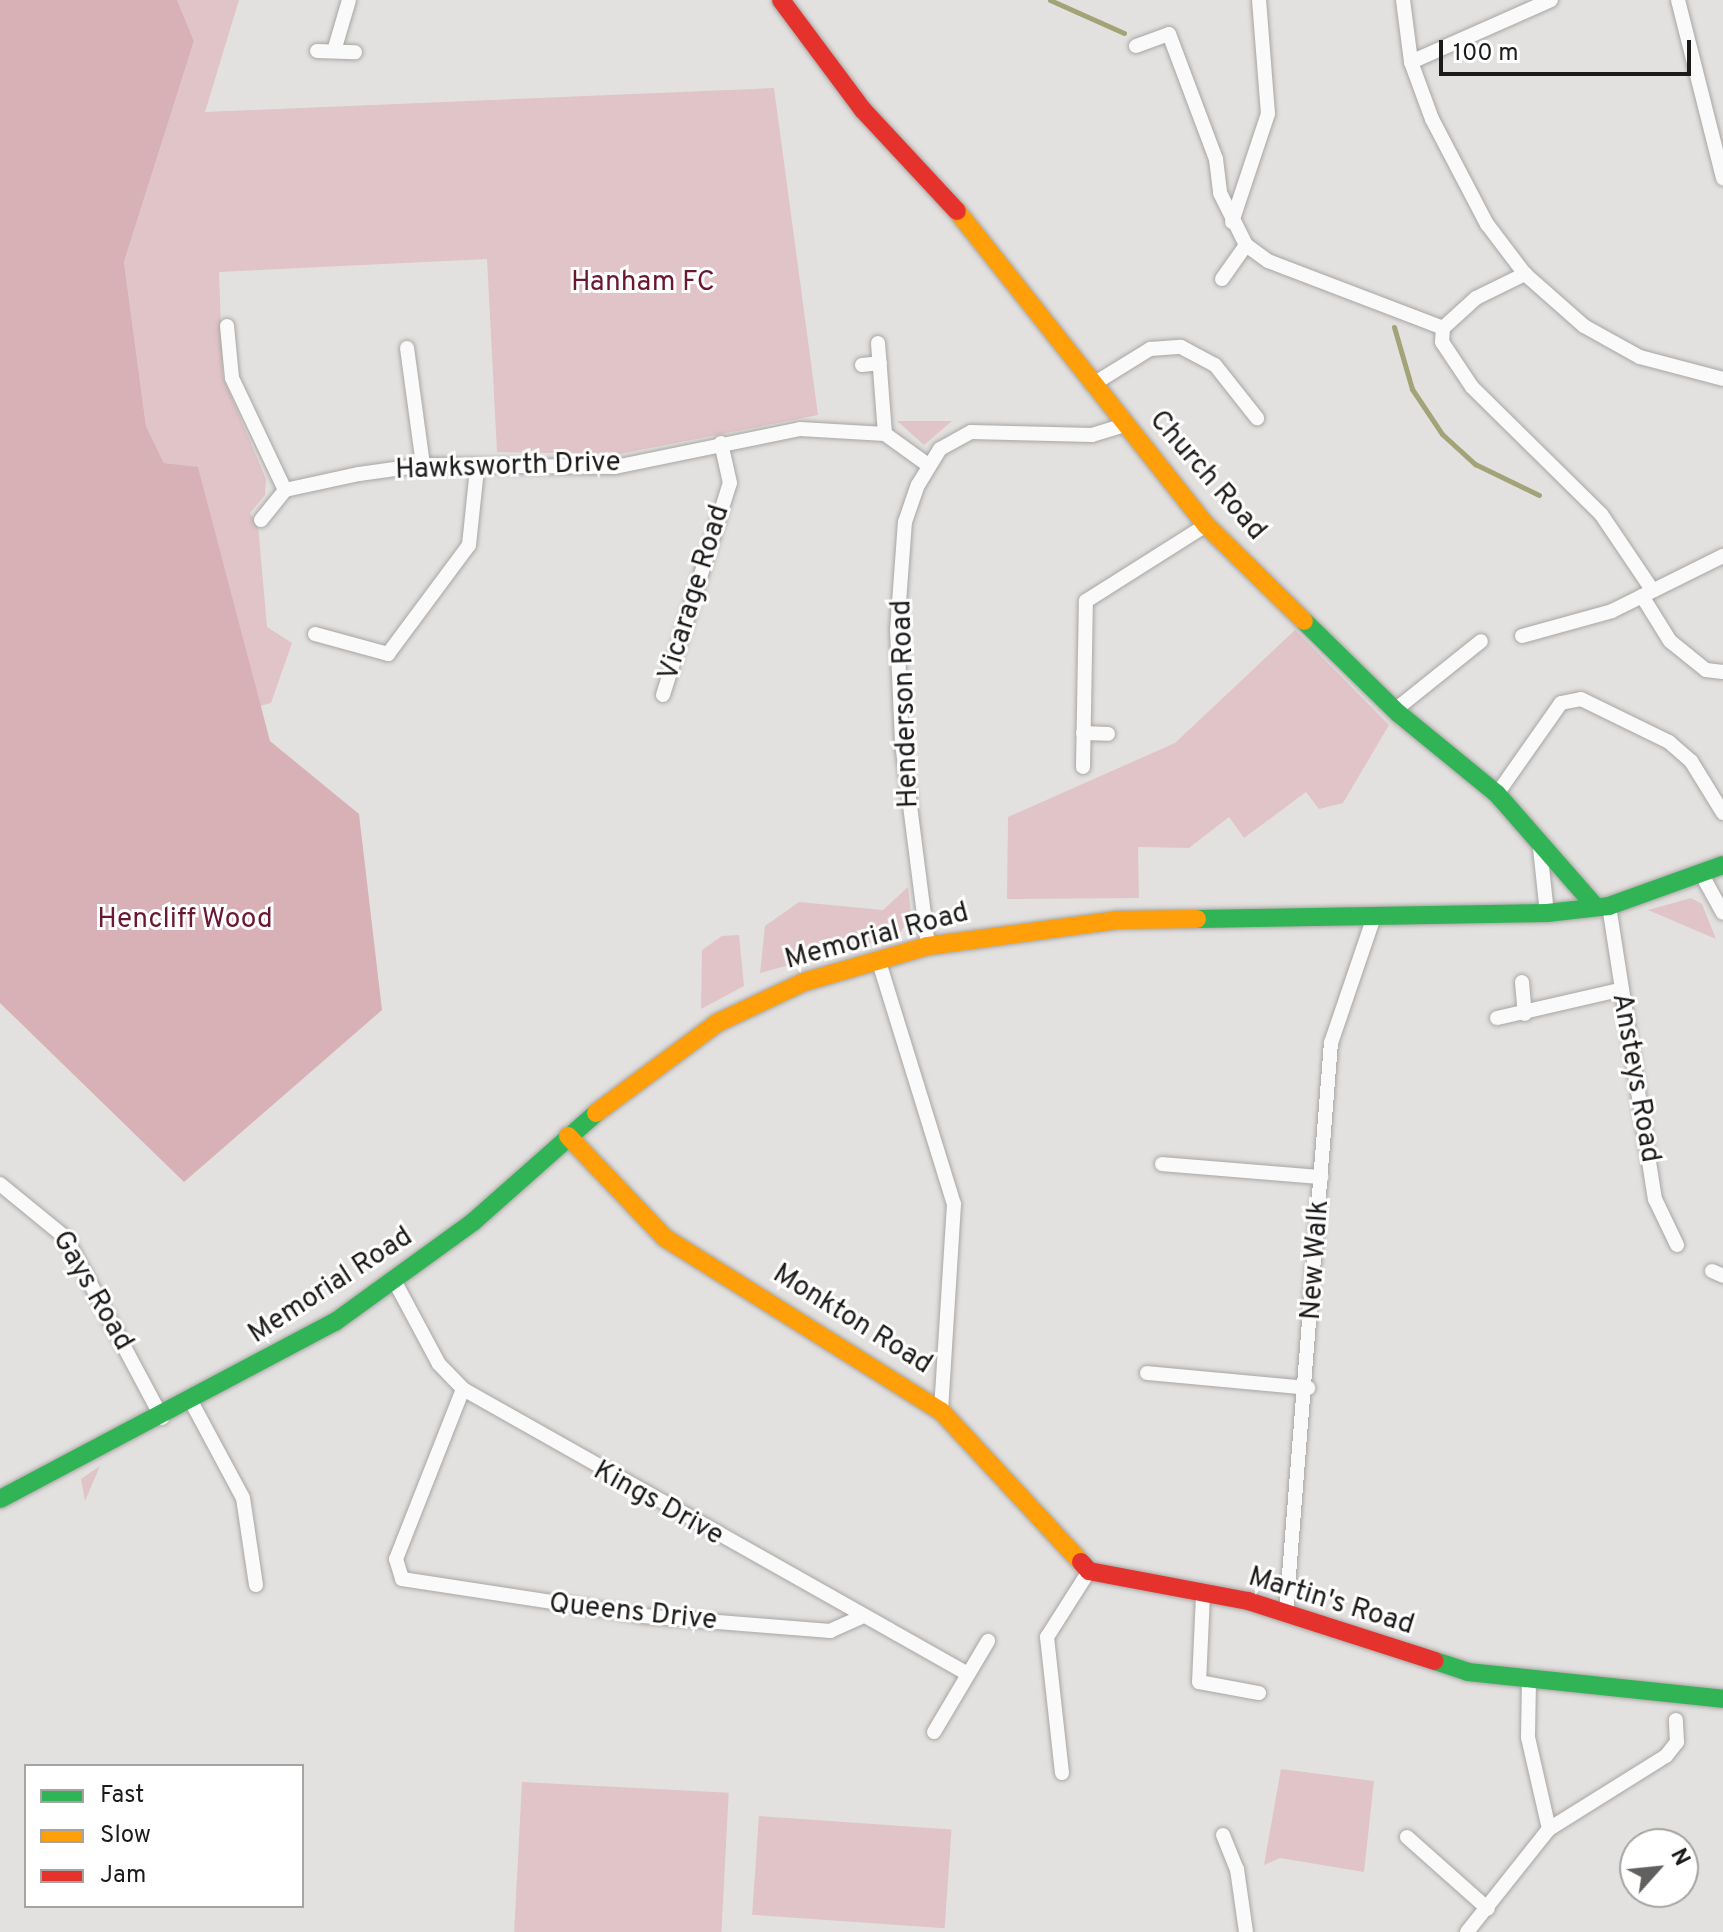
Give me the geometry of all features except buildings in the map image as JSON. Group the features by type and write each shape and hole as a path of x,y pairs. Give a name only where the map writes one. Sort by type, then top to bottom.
{"street":[{"path":"334,51 349,0"},
{"name":"Church Road","path":"781,0 863,110 986,243 1206,525 1395,710 1497,794 1540,848 1602,906"},
{"path":"1232,222 1268,114 1259,0"},
{"path":"1403,0 1411,62 1432,119 1487,224 1525,274 1584,326 1640,357 1723,379"},
{"path":"1411,62 1551,0"},
{"path":"1678,0 1723,178"},
{"path":"1136,46 1169,34 1232,222 1246,245 1268,261 1443,328"},
{"path":"317,51 355,52"},
{"path":"1222,279 1246,245"},
{"path":"1525,274 1476,298 1443,328 1442,342 1472,387 1601,514 1670,641 1706,670 1723,672"},
{"path":"227,326 232,378 285,490 261,520"},
{"path":"878,343 885,434"},
{"path":"1095,383 1150,349 1181,347 1215,365 1257,418"},
{"path":"407,348 423,465"},
{"path":"862,365 880,363"},
{"path":"721,443 800,429 885,434 928,465 971,432 1092,435 1125,425"},
{"name":"Hawksworth Drive","path":"285,490 423,465 477,469 615,467 721,443"},
{"name":"Vicarage Road","path":"663,695 730,483 721,443"},
{"name":"Henderson Road","path":"928,465 905,522 897,630 902,743 928,946"},
{"path":"315,634 388,654 469,545 477,469"},
{"path":"1083,767 1086,601 1206,525"},
{"path":"1522,636 1646,592 1723,556"},
{"path":"1395,710 1481,641"},
{"path":"1497,794 1561,703 1581,699 1669,742 1721,803"},
{"path":"1083,733 1108,734"},
{"path":"1540,848 1547,913"},
{"name":"Memorial Road","path":"0,1499 192,1403 395,1282 640,1074 717,1023 804,982 928,946 1117,920 1547,913 1602,906 1702,875 1723,865"},
{"path":"1702,875 1723,913"},
{"name":"Ansteys Road","path":"1602,906 1658,1212 1677,1245"},
{"name":"New Walk","path":"1286,1613 1308,1388 1333,1031 1375,914"},
{"path":"879,962 954,1204 941,1411"},
{"path":"1522,982 1525,1014"},
{"path":"1497,1018 1619,990"},
{"name":"Monkton Road","path":"568,1136 665,1238 941,1411 1089,1571"},
{"path":"1162,1164 1321,1177"},
{"name":"Gays Road","path":"0,1184 66,1238 162,1418"},
{"name":"Kings Drive","path":"395,1282 439,1364 463,1389 968,1674"},
{"path":"1147,1373 1308,1388"},
{"name":"Queens Drive","path":"463,1389 396,1559 402,1579 657,1618 830,1631 864,1616"},
{"path":"192,1403 243,1498 256,1585"},
{"path":"1062,1773 1047,1637 1089,1571"},
{"name":"Martin's Road","path":"1089,1571 1286,1613 1376,1646 1529,1681 1723,1699"},
{"path":"1203,1595 1198,1677 1203,1686 1259,1693"},
{"path":"934,1732 988,1641"},
{"path":"1529,1681 1528,1737 1549,1829"},
{"path":"1467,1932 1549,1829 1666,1756 1677,1742 1676,1720"},
{"path":"1223,1835 1237,1869 1246,1932"},
{"path":"1407,1837 1488,1909"}],"green space":[{"name":"Hencliff Wood","path":"0,0 177,0 194,41 124,262 146,426 164,463 198,467 270,741 359,814 382,1010 184,1182 0,1003"},
{"name":"Hanham FC","path":"177,0 239,0 205,112 774,88 818,415 620,454 497,452 487,259 219,272 223,377 266,479 265,495 250,513 258,525 267,627 292,643 271,703 260,706 198,468 164,463 146,426 124,262 194,41"},
{"path":"897,421 952,421 924,445"},
{"path":"1295,630 1389,725 1343,803 1319,809 1306,792 1244,838 1229,817 1189,848 1138,847 1139,898 1007,899 1008,817 1175,743"},
{"path":"908,887 911,915 899,935 760,973 765,926 799,902 883,910"},
{"path":"1691,898 1702,904 1716,939 1648,910"},
{"path":"739,935 744,986 701,1009 702,950 722,936"},
{"path":"100,1466 85,1501 81,1479"},
{"path":"1281,1769 1374,1781 1364,1872 1280,1858 1264,1865"},
{"path":"522,1782 729,1793 721,1932 514,1932"},
{"path":"759,1816 952,1829 945,1928 752,1915"}],"waterway":[{"path":"1050,0 1124,33"},
{"path":"1394,327 1412,389 1442,434 1475,464 1539,495"}],"traffic: fast":[{"path":"1304,621 1398,713 1497,794 1596,907"},
{"path":"1197,919 1547,913 1609,906 1723,865"},
{"path":"0,1499 335,1322 473,1222 596,1113"},
{"path":"1435,1661 1468,1672 1723,1699"}],"traffic: slow":[{"path":"957,211 1206,525 1304,621"},
{"path":"596,1113 717,1023 804,982 928,946 1117,920 1197,919"},
{"path":"568,1136 665,1238 941,1411 1081,1562"}],"traffic: jam":[{"path":"781,0 863,110 957,211"},
{"path":"1081,1562 1089,1571 1248,1601 1435,1661"}]}
